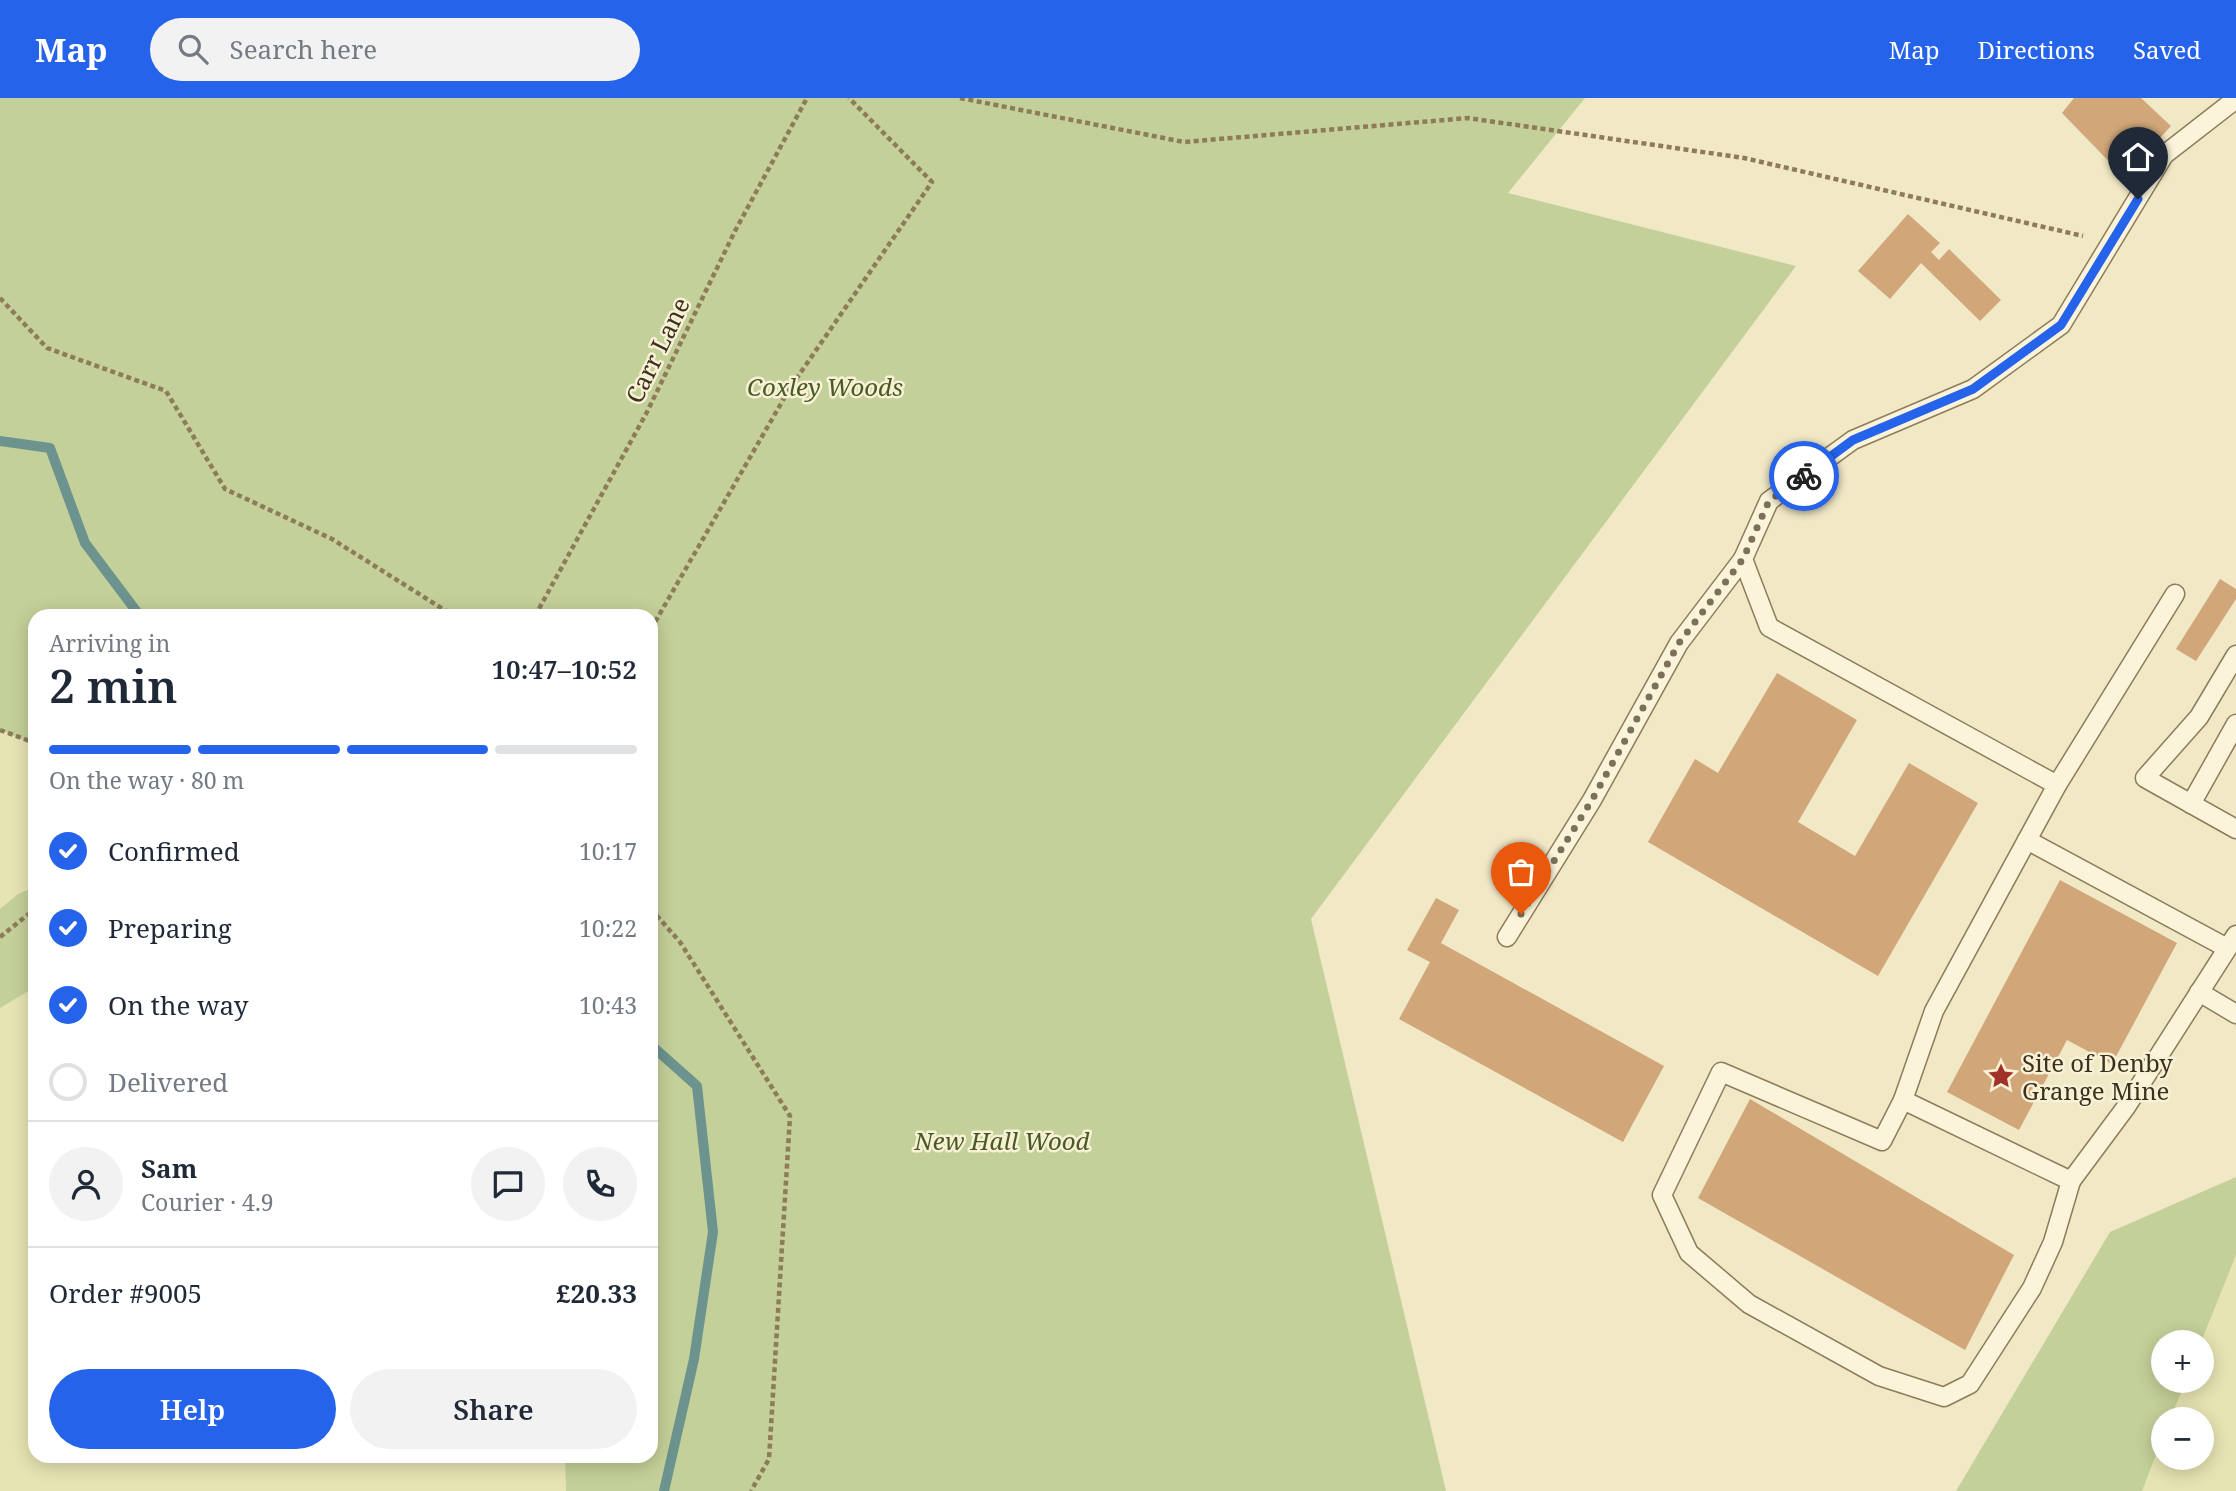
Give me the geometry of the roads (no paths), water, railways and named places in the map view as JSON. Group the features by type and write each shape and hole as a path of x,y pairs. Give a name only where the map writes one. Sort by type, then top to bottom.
{"lane":[{"path":"1507,937 1592,800 1679,643 1743,559 1769,501 1853,440 1973,389 2061,325 2164,155 2236,99"},
{"path":"1743,559 1769,627 2057,785"},
{"path":"2027,840 2232,942 2126,1107 2071,1181 2053,1242 2032,1288 1970,1384 1944,1397 1879,1376 1749,1304 1689,1254 1662,1195 1721,1072 1882,1141 1903,1100 1934,1011 2027,840 2057,785 2175,594"},
{"path":"2236,655 2199,718 2145,778 2236,829"},
{"path":"2191,804 2236,724"},
{"path":"2199,992 2236,1014"},
{"path":"1903,1100 2071,1181"}],"waterway":[{"path":"0,441 50,448 85,543 135,609"},
{"path":"658,1051 697,1086 713,1232 694,1359 664,1491"}],"place":[{"name":"Site of Denby Grange Mine","path":"2001,1076"}],"park label":[{"name":"Coxley Woods","path":"825,386"},
{"name":"New Hall Wood","path":"1002,1140"}]}
